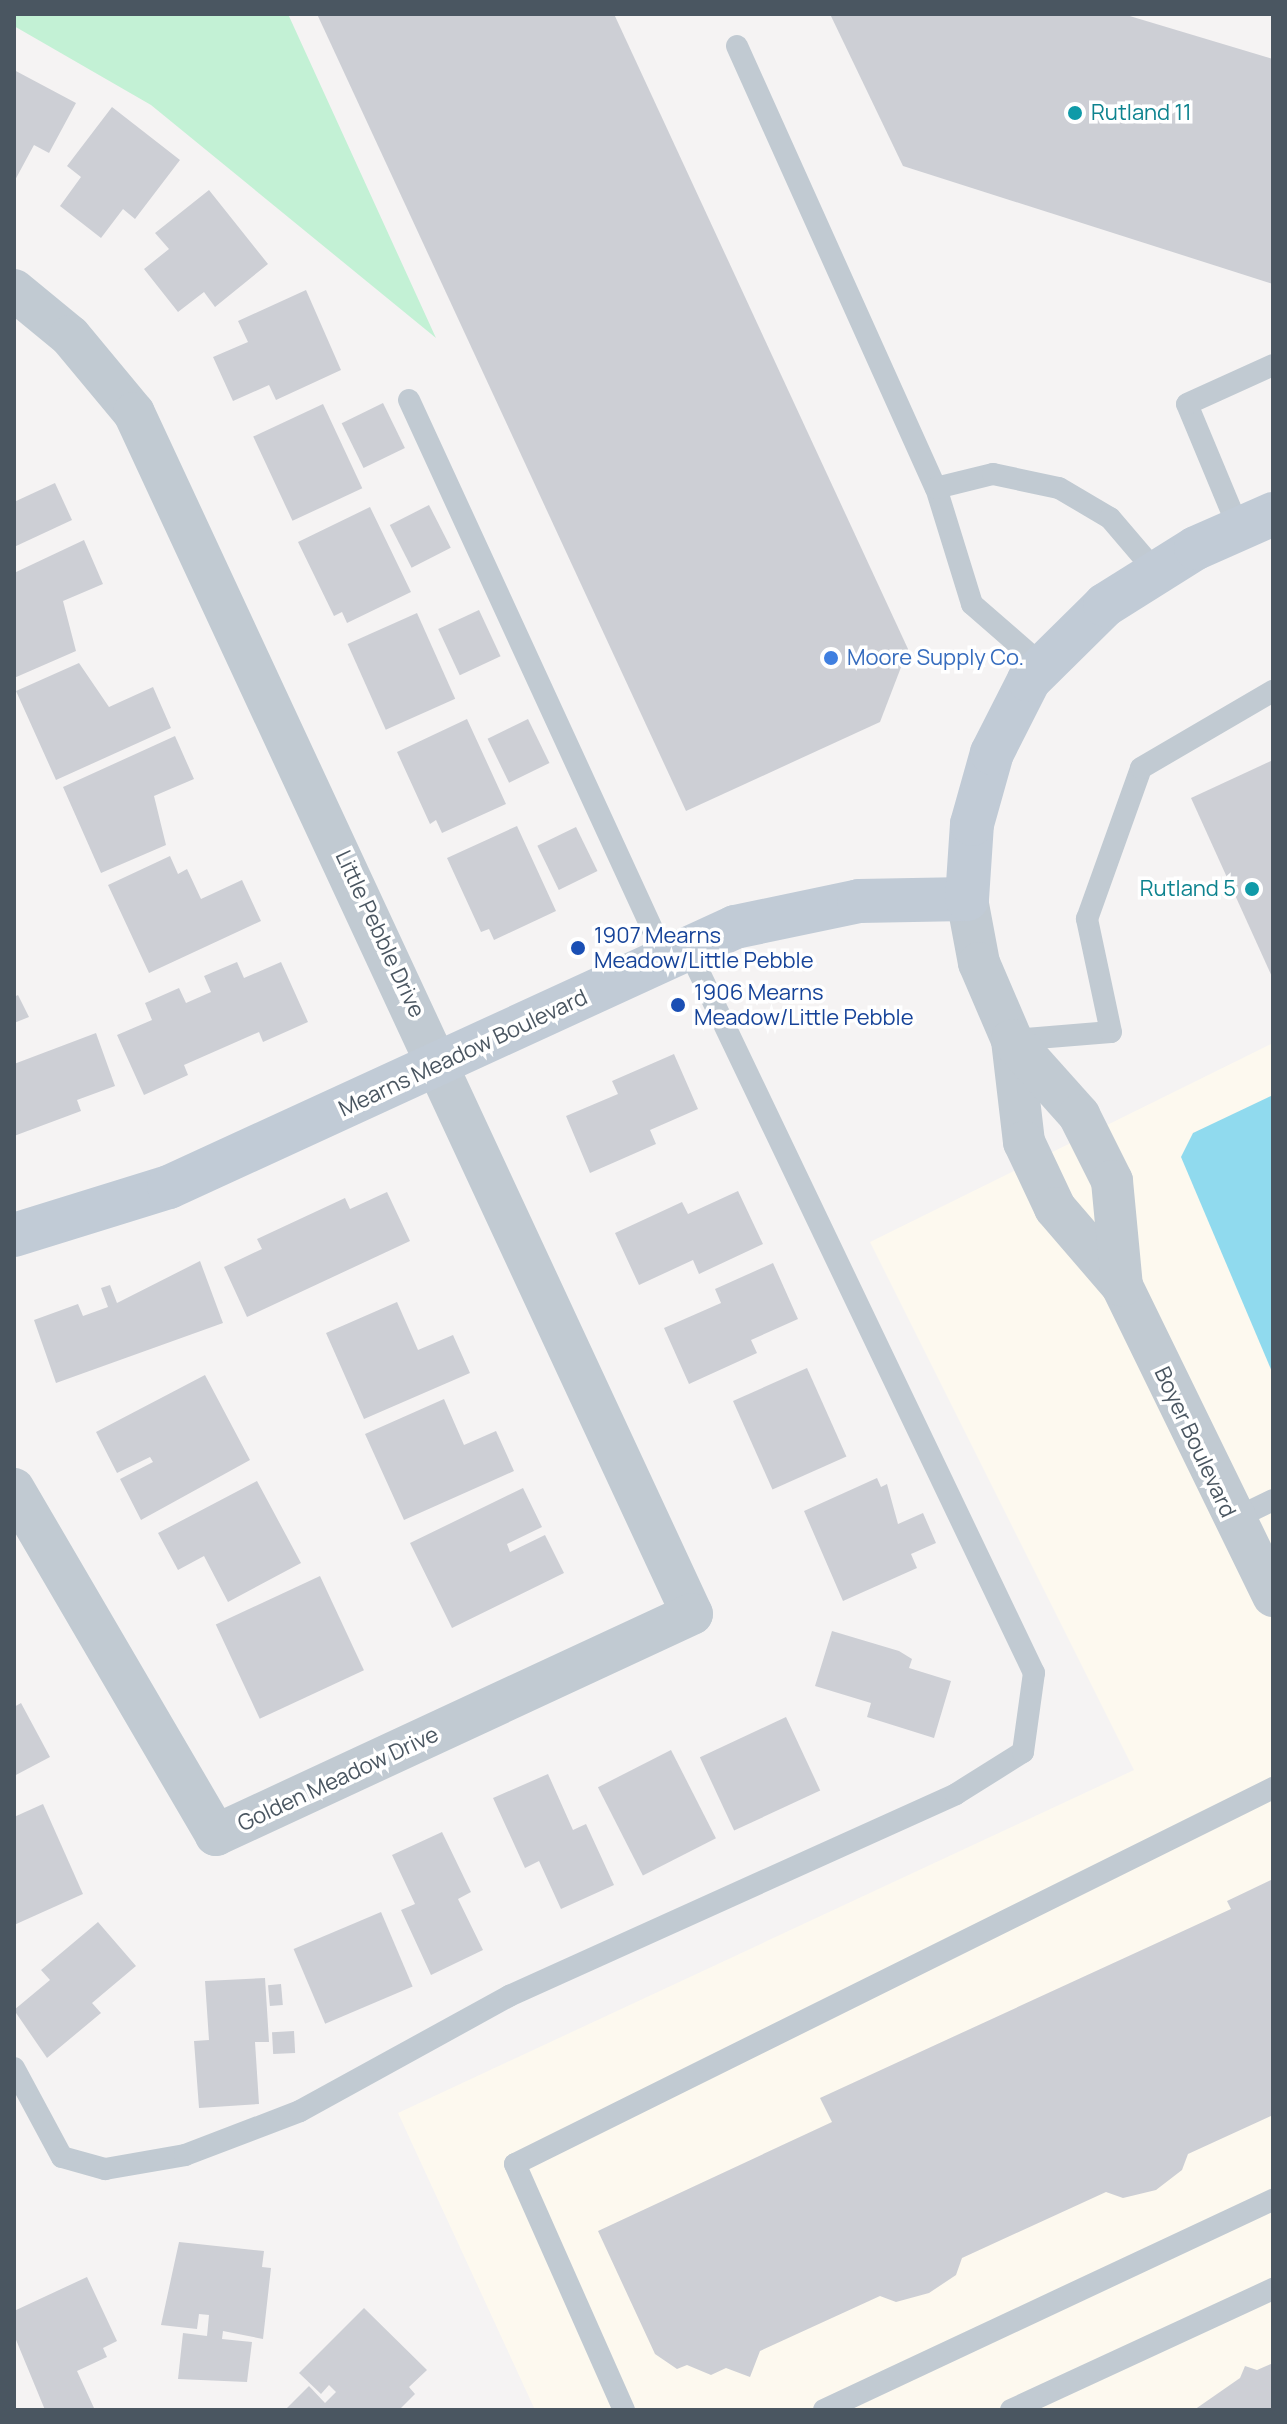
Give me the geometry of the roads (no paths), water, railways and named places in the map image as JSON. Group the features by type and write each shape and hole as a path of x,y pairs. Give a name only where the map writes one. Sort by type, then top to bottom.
{"street":[{"name":"Little Pebble Drive","path":"14,290 70,336 134,413 441,1064 692,1614"},
{"name":"Boyer Boulevard","path":"1256,521 1157,573 1105,605 1043,666 992,753 972,824 967,899 979,963 1012,1040 1024,1142 1055,1208 1122,1286 1232,1520 1273,1596"},
{"name":"Mearns Meadow Boulevard","path":"14,1235 169,1187 735,927 859,901 967,899"},
{"name":"Boyer Boulevard","path":"1012,1040 1079,1115 1112,1181 1122,1286"},
{"name":"Golden Meadow Drive","path":"14,1489 216,1835 692,1614"}],"lane":[{"path":"737,46 936,488 972,604 1043,666"},
{"path":"1256,521 1187,404 1273,365"},
{"path":"14,2068 62,2157 105,2169 185,2155 300,2111 509,1996 956,1794 1023,1752 1034,1673 677,954 409,400"},
{"path":"936,488 993,474 1059,488 1110,518 1157,573"},
{"path":"1012,1040 1111,1032 1087,919 1141,768 1273,691"},
{"path":"1232,1520 1273,1500"},
{"path":"624,2410 515,2164 1273,1788"},
{"path":"824,2410 1273,2200"},
{"path":"1011,2410 1273,2289"}],"water":[{"path":"1273,1095 1273,1374 1181,1157 1193,1133"}],"place":[{"name":"Rutland 11","path":"1075,113"},
{"name":"Moore Supply Co.","path":"831,658"},
{"name":"Rutland 5","path":"1252,889"},
{"name":"1907 Mearns Meadow/Little Pebble","path":"578,948"},
{"name":"1906 Mearns Meadow/Little Pebble","path":"678,1005"}]}
